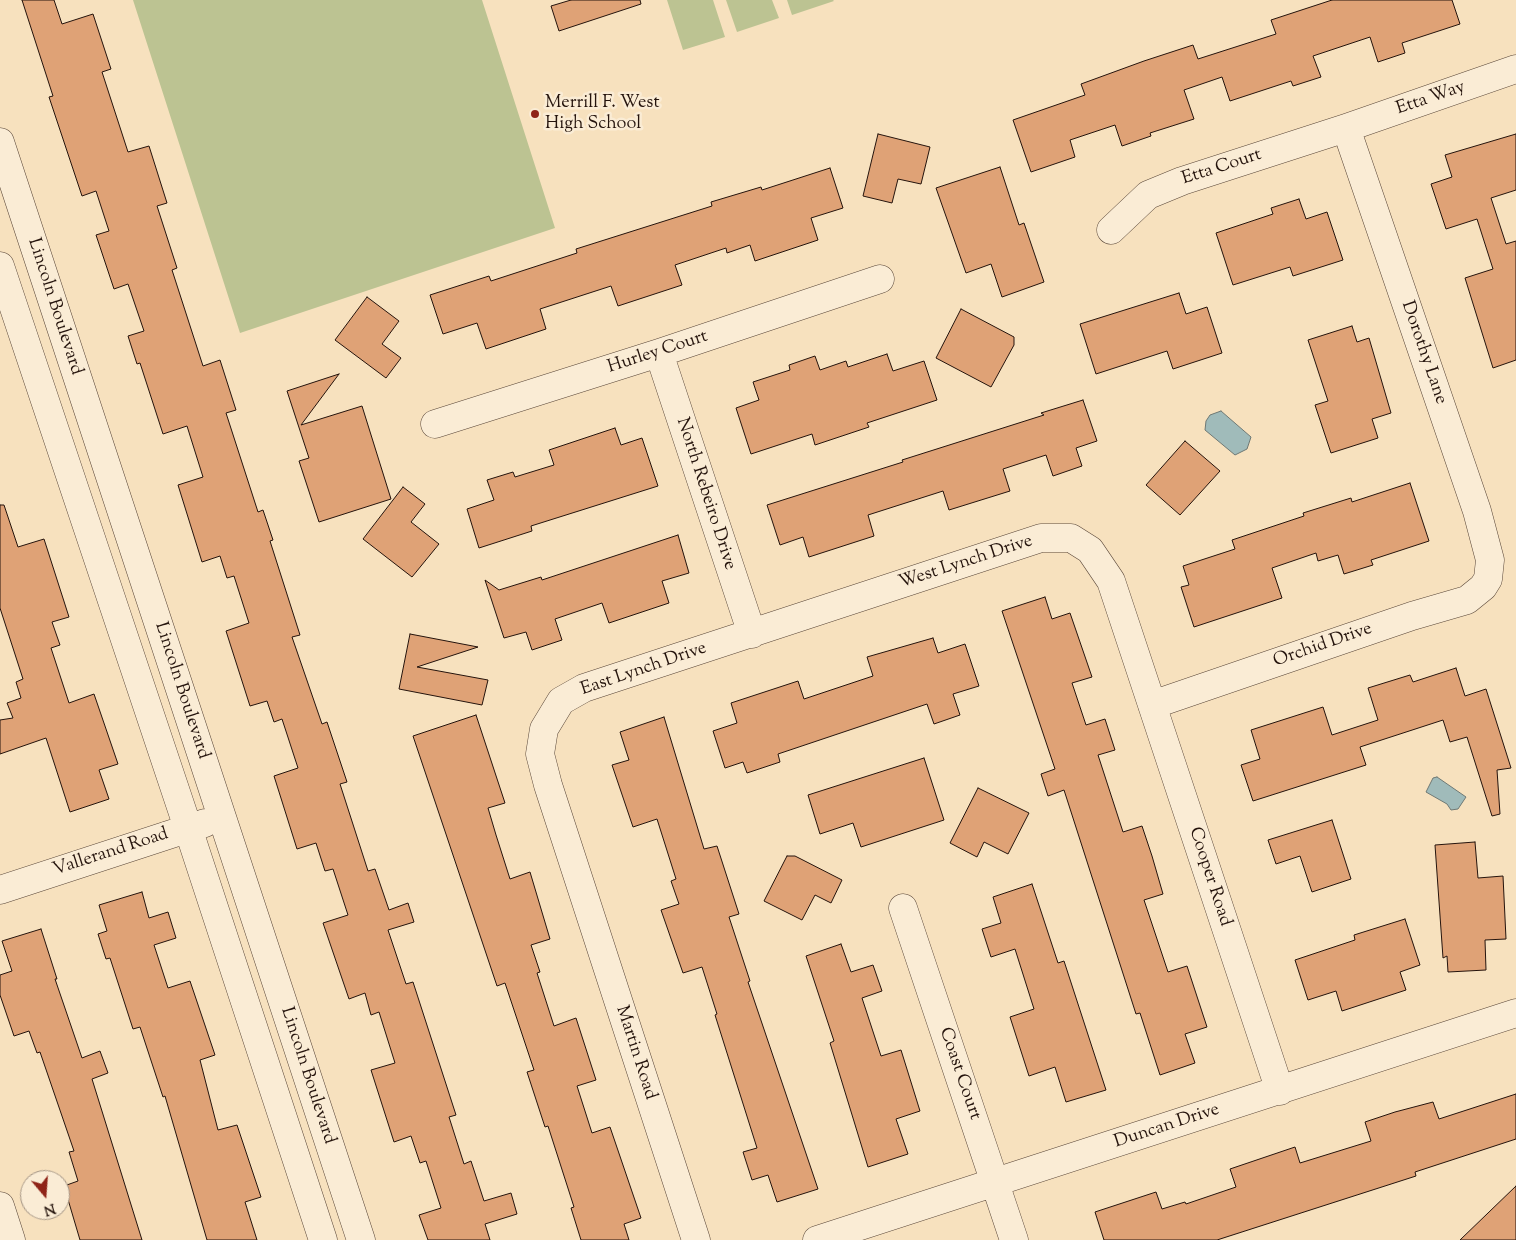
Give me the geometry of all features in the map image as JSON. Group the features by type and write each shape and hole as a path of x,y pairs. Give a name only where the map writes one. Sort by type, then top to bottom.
{"street":[{"name":"Etta Way","path":"1346,128 1516,69"},
{"name":"Etta Court","path":"1111,230 1148,195 1182,181 1346,128"},
{"name":"Dorothy Lane","path":"1346,128 1477,511 1490,560 1488,579"},
{"name":"Lincoln Boulevard","path":"0,142 6,182 222,817 361,1240"},
{"name":"Lincoln Boulevard","path":"0,266 188,828 322,1240"},
{"name":"Hurley Court","path":"435,424 659,353 880,279"},
{"name":"North Rebeiro Drive","path":"659,353 752,634"},
{"name":"West Lynch Drive","path":"752,634 1042,538 1071,538 1090,550 1111,581 1138,663"},
{"name":"Orchid Drive","path":"1152,705 1412,616 1468,600 1483,587 1488,579"},
{"name":"East Lynch Drive","path":"574,866 540,754 544,729 561,701 584,688 752,634"},
{"name":"Cooper Road","path":"1138,663 1280,1091"},
{"name":"Vallerand Road","path":"0,890 222,817"},
{"name":"Martin Road","path":"574,866 696,1240"},
{"name":"Coast Court","path":"903,908 1014,1240"},
{"name":"Duncan Drive","path":"817,1240 1516,1013"},
{"path":"0,1206 11,1240"}],"green space":[{"path":"133,0 482,0 555,228 240,333"},
{"path":"667,0 713,0 725,37 683,50"},
{"path":"726,0 772,0 779,18 737,32"},
{"path":"787,0 833,0 834,1 792,15"}],"water":[{"path":"1221,411 1251,437 1247,449 1235,455 1205,430 1206,421 1210,415"},
{"path":"1437,777 1466,797 1458,809 1451,810 1447,804 1426,792 1433,778"}],"building":[{"path":"22,0 54,0 62,24 93,14 111,69 102,72 128,152 149,146 167,203 157,206 177,268 172,270 203,366 220,360 236,410 226,413 258,512 263,510 273,540 270,541 300,635 292,637 322,724 327,722 347,782 340,784 368,871 375,869 389,910 408,903 414,922 388,930 406,984 413,982 456,1115 449,1117 464,1164 471,1161 484,1201 511,1193 517,1214 485,1224 490,1240 428,1240 419,1215 441,1208 426,1161 420,1163 411,1136 394,1142 371,1070 395,1063 379,1012 371,1015 365,993 349,999 323,923 348,915 333,869 325,871 316,843 297,849 274,776 298,768 282,719 274,722 267,701 250,706 226,631 249,623 234,576 227,578 220,556 202,562 178,485 203,477 187,426 163,434 140,363 137,364 128,336 144,331 128,284 114,289 96,235 109,231 96,191 82,196 49,97 53,96"},
{"path":"571,0 640,0 641,4 559,31 551,6"},
{"path":"1332,0 1452,0 1460,24 1402,43 1405,53 1378,62 1370,37 1313,56 1321,77 1293,86 1291,81 1230,101 1222,77 1184,90 1194,119 1150,133 1151,136 1122,146 1115,125 1070,140 1075,157 1031,172 1013,120 1085,95 1081,84 1144,61 1193,45 1198,59 1276,34 1271,20"},
{"path":"878,134 930,147 921,184 898,179 892,203 863,196"},
{"path":"1516,134 1516,190 1491,198 1506,244 1516,241 1516,360 1493,368 1465,278 1493,269 1477,219 1446,229 1431,184 1452,177 1445,155"},
{"path":"1000,167 1019,225 1024,223 1044,282 1002,297 991,264 966,273 936,188"},
{"path":"830,168 843,208 811,218 818,240 755,261 750,245 727,253 726,248 675,265 682,285 618,306 611,286 540,309 546,329 486,349 477,323 443,334 430,295 489,276 491,281 577,253 576,249 712,206 711,202 761,187 762,190"},
{"path":"1299,199 1306,219 1327,212 1343,260 1293,276 1290,267 1233,285 1216,233 1273,214 1271,208"},
{"path":"1179,293 1186,314 1207,307 1222,353 1173,369 1167,351 1096,374 1080,324"},
{"path":"367,297 399,321 382,344 401,358 386,378 335,340"},
{"path":"961,309 1014,337 1014,345 991,387 936,358"},
{"path":"1352,326 1357,342 1369,338 1391,413 1372,419 1378,438 1331,453 1315,405 1328,401 1308,340"},
{"path":"887,354 893,371 924,361 937,400 867,423 869,427 815,445 812,434 751,454 736,408 759,400 753,382 790,370 789,365 815,356 820,370 846,361 848,367"},
{"path":"339,374 301,425 362,406 391,499 319,522 299,461 309,458 287,391"},
{"path":"1083,400 1097,441 1076,448 1082,466 1053,476 1046,455 1003,469 1010,491 949,510 943,491 868,515 874,536 809,557 803,537 780,545 767,505 903,462 902,460 1044,415 1041,413"},
{"path":"615,428 621,445 642,438 658,486 531,526 532,531 479,548 467,509 494,500 487,480 513,472 515,477 554,465 549,450"},
{"path":"1185,441 1220,471 1180,515 1146,485"},
{"path":"1410,483 1429,541 1371,560 1373,565 1344,574 1338,555 1318,561 1316,553 1272,568 1282,598 1194,627 1181,587 1189,585 1183,566 1235,549 1232,540 1304,516 1303,513 1351,498 1352,502"},
{"path":"403,487 425,504 411,522 439,544 412,577 363,539"},
{"path":"0,505 4,505 18,547 44,539 69,617 52,622 60,645 51,648 69,703 94,694 118,764 99,770 109,799 70,812 46,738 0,754 0,720 13,718 7,703 21,698 16,682 23,679 0,608"},
{"path":"678,535 689,573 662,581 669,603 609,623 602,603 555,619 562,640 532,650 526,632 504,638 485,580 499,590 541,577 542,580"},
{"path":"1045,597 1052,619 1070,613 1092,677 1072,683 1086,725 1105,719 1115,750 1098,755 1123,832 1142,826 1163,894 1144,900 1168,972 1187,966 1207,1027 1185,1034 1195,1063 1160,1075 1140,1013 1136,1014 1064,790 1048,796 1041,774 1055,769 1002,611"},
{"path":"410,634 478,647 417,667 488,680 482,705 399,689"},
{"path":"933,638 938,653 965,644 979,686 953,694 960,715 934,724 927,704 778,754 780,762 747,773 743,762 725,768 713,731 737,723 731,703 798,681 804,699 873,676 867,657"},
{"path":"1456,668 1465,696 1486,689 1511,768 1497,770 1500,814 1492,816 1467,737 1450,742 1443,720 1360,747 1366,765 1253,801 1241,765 1260,759 1251,730 1323,707 1332,735 1378,720 1368,688 1410,675 1413,682"},
{"path":"476,715 505,803 488,808 510,879 530,872 550,939 531,945 540,972 537,973 554,1026 576,1018 596,1080 577,1086 592,1133 610,1127 641,1218 624,1224 629,1240 581,1240 571,1208 574,1207 548,1126 545,1127 527,1072 534,1070 505,983 497,986 413,736"},
{"path":"664,717 704,849 717,846 739,914 729,917 750,981 748,982 818,1189 777,1202 768,1175 752,1180 743,1152 757,1148 715,1015 717,1014 702,967 683,973 661,910 679,904 671,881 676,879 657,819 633,827 612,765 629,760 620,732"},
{"path":"924,758 944,820 861,847 853,823 820,834 808,795"},
{"path":"978,788 1029,813 1008,854 984,842 977,857 950,843"},
{"path":"1332,820 1351,879 1312,892 1300,856 1276,864 1268,840"},
{"path":"1475,842 1478,878 1503,876 1506,939 1485,940 1486,970 1448,972 1447,956 1443,958 1435,845"},
{"path":"787,856 795,856 842,880 831,903 815,895 802,920 764,901"},
{"path":"1032,884 1058,963 1064,961 1106,1090 1066,1102 1055,1067 1029,1076 1010,1017 1034,1009 1015,949 991,957 982,929 1001,923 993,897"},
{"path":"142,892 149,918 168,912 176,938 154,945 168,988 190,981 215,1055 200,1060 218,1130 237,1125 261,1197 245,1202 257,1240 207,1240 165,1096 163,1097 140,1027 133,1029 110,958 106,959 98,934 107,931 99,905"},
{"path":"1405,919 1420,965 1400,972 1406,990 1342,1011 1336,991 1308,1000 1295,960 1355,940 1354,935"},
{"path":"41,929 57,979 55,979 82,1058 100,1051 108,1073 92,1079 142,1240 80,1240 70,1206 70,1184 78,1181 69,1152 74,1151 40,1052 37,1053 29,1031 14,1036 0,995 0,975 12,971 2,941"},
{"path":"841,944 851,972 873,965 882,991 862,998 881,1056 901,1050 920,1111 896,1119 908,1154 868,1167 830,1043 834,1041 806,956"},
{"path":"1516,1094 1516,1139 1415,1172 1416,1176 1217,1240 1104,1240 1095,1212 1156,1192 1162,1209 1185,1202 1186,1204 1236,1187 1230,1169 1295,1147 1300,1163 1371,1141 1365,1122 1395,1112 1433,1102 1439,1119"},
{"path":"1516,1186 1516,1240 1460,1240"}],"place":[{"name":"Merrill F. West High School","path":"535,114"}]}
